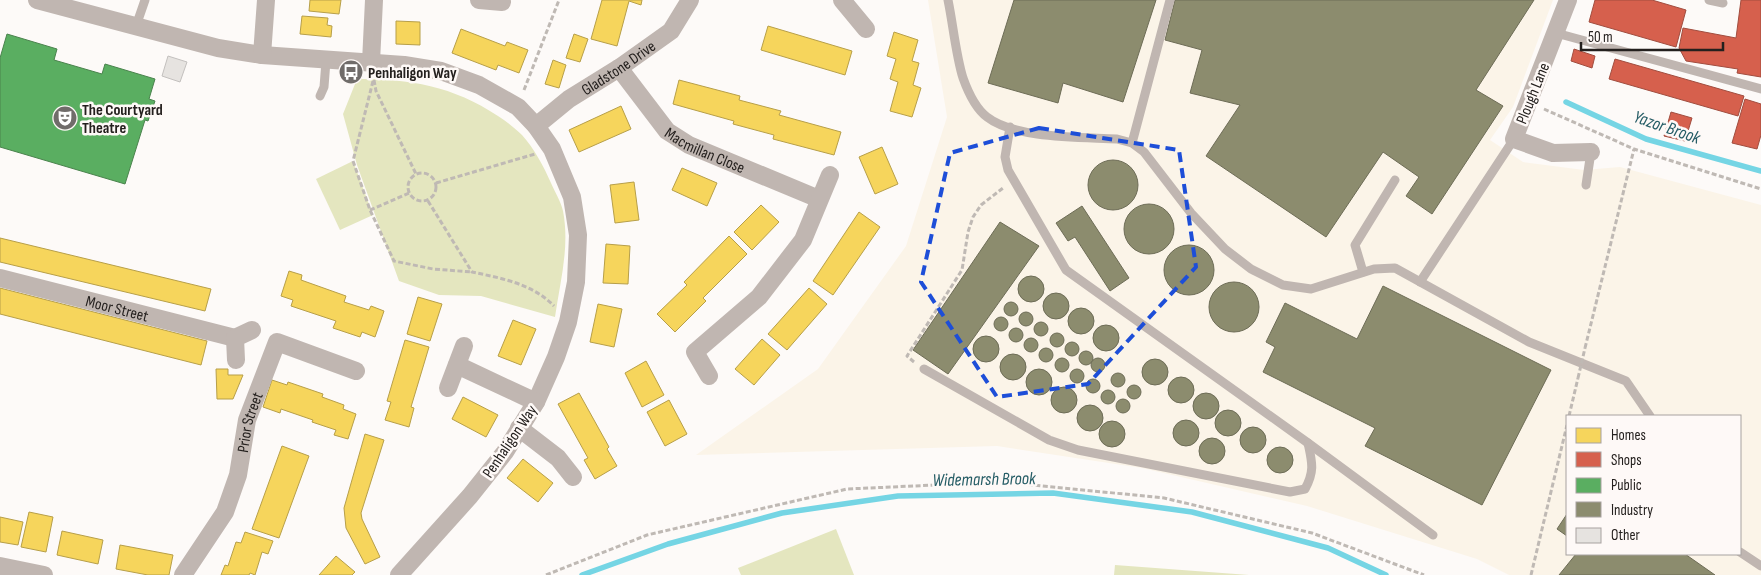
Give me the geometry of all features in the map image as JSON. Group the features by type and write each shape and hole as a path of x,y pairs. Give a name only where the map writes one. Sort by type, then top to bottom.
{"street":[{"name":"Penhaligon Way","path":"37,0 218,48 262,56 404,64 441,70 479,86 518,107 536,126 552,148 572,197 578,235 576,282 568,322 556,357 536,402 505,452 470,496 399,575"},
{"path":"262,56 266,0"},
{"path":"370,62 374,0"},
{"path":"479,0 502,2"},
{"name":"Gladstone Drive","path":"536,126 569,99 619,68 671,31 690,0"},
{"name":"Plough Lane","path":"1568,0 1514,139 1553,153 1591,152"},
{"path":"849,3 866,29"},
{"name":"Macmillan Close","path":"619,68 667,131 689,145 819,200"},
{"path":"709,376 694,352 759,297 803,240 830,175"},
{"name":"Moor Street","path":"0,278 235,338"},
{"path":"236,360 235,338 252,330"},
{"name":"Prior Street","path":"183,575 225,512 238,475 247,420 277,342 356,371"},
{"path":"448,388 464,346"},
{"path":"456,365 536,402"},
{"path":"520,428 558,458 573,477"},
{"path":"0,566 44,575"}],"lane":[{"path":"136,26 145,0"},
{"path":"948,0 963,78 974,102 987,117 1010,128 1022,131 1117,139 1132,143 1144,152 1191,213 1219,243 1252,269 1283,285 1311,289 1374,269 1395,268 1529,342 1626,381 1649,415"},
{"path":"1132,143 1170,0"},
{"path":"1708,0 1723,4"},
{"path":"1556,33 1761,89"},
{"path":"320,96 324,87 326,60"},
{"path":"1010,128 1005,157 1008,170 1066,270 1433,535"},
{"path":"1420,282 1514,139"},
{"path":"1586,185 1591,152"},
{"path":"1363,272 1355,245 1395,180"},
{"path":"924,369 1049,440 1078,450 1290,492 1305,489 1311,478 1312,460 1308,443"},
{"path":"1741,553 1761,566"}],"path":[{"path":"518,107 559,0"},
{"path":"416,174 376,91 374,78 353,161 370,210 394,261 441,270 472,272 520,284 551,303 568,322"},
{"path":"1528,102 1634,149 1761,189"},
{"path":"436,183 552,148"},
{"path":"1570,415 1598,292 1634,149"},
{"path":"426,173 436,183 436,192 428,201 415,200 409,193 409,180 416,174 426,173"},
{"path":"924,369 907,356 962,270 968,232 973,217 981,205 1014,180"},
{"path":"370,210 409,193"},
{"path":"428,201 472,272"},
{"path":"1531,575 1566,429"},
{"path":"546,575 647,535 847,489 1003,482 1164,498 1312,533 1424,575"}],"highlighted area":[{"path":"1039,128 1179,150 1196,267 1088,384 997,397 921,282 950,153"}],"shaded area":[{"path":"928,0 1553,0 1513,107 1490,140 1523,162 1584,170 1620,167 1761,205 1761,575 1509,575 1477,559 1307,506 1142,468 997,446 696,455 818,369 906,246 947,117"}],"green space":[{"path":"357,79 413,83 448,91 498,116 522,135 535,152 563,211 565,251 555,317 481,296 439,295 399,281 357,165 343,114"},
{"path":"353,161 373,215 340,230 316,179"},
{"path":"836,529 854,575 741,575 738,568"},
{"path":"1115,565 1249,575 1114,575"}],"building: Homes":[{"path":"310,0 341,0 339,14 309,11"},
{"path":"602,0 642,0 641,5 629,1 617,46 591,39"},
{"path":"302,16 328,18 327,25 332,26 331,37 300,34"},
{"path":"396,21 420,22 420,45 396,44"},
{"path":"768,26 852,51 845,75 761,50"},
{"path":"461,29 505,46 507,42 528,50 519,73 498,65 496,70 452,53"},
{"path":"894,32 918,40 912,61 919,63 913,85 921,88 912,117 890,111 898,82 890,79 896,59 887,56"},
{"path":"574,34 588,39 580,62 566,58"},
{"path":"553,60 566,65 559,88 545,84"},
{"path":"679,80 740,96 739,100 781,111 779,115 841,132 834,155 773,139 774,135 733,124 734,121 673,104"},
{"path":"621,106 631,129 579,152 569,130"},
{"path":"882,147 898,184 875,194 859,157"},
{"path":"682,168 717,183 707,206 672,190"},
{"path":"634,182 639,220 615,223 610,185"},
{"path":"761,205 779,222 752,250 734,232"},
{"path":"859,212 880,227 833,295 813,281"},
{"path":"729,236 747,254 703,298 706,301 675,332 657,314 687,285 684,282"},
{"path":"0,238 211,289 205,311 0,262"},
{"path":"606,244 630,246 628,284 603,283"},
{"path":"289,271 302,275 301,280 346,296 344,302 369,310 371,306 384,311 375,337 362,332 360,337 333,328 336,321 291,306 293,300 281,296"},
{"path":"0,288 207,341 201,365 0,314"},
{"path":"809,288 827,304 787,350 768,334"},
{"path":"418,297 442,304 430,341 407,334"},
{"path":"598,304 622,309 614,347 590,342"},
{"path":"513,320 536,329 521,365 498,356"},
{"path":"762,339 780,355 754,385 735,369"},
{"path":"405,340 429,347 411,407 414,408 409,427 385,420 391,402 387,401"},
{"path":"646,361 664,395 642,407 625,373"},
{"path":"216,369 228,369 228,375 243,375 233,399 217,399"},
{"path":"272,380 287,385 288,382 323,394 322,397 344,405 343,409 356,414 348,439 334,435 336,430 312,422 313,420 281,409 280,413 263,407"},
{"path":"579,393 609,447 607,449 617,466 595,479 584,460 588,458 558,404"},
{"path":"463,397 498,415 486,437 452,419"},
{"path":"669,400 687,434 665,446 647,412"},
{"path":"365,434 384,440 361,513 380,557 365,564 346,528 344,508"},
{"path":"282,446 309,456 279,538 252,529"},
{"path":"523,459 553,483 538,502 507,478"},
{"path":"29,512 53,517 46,552 21,547"},
{"path":"0,517 23,522 18,545 0,542"},
{"path":"62,531 103,540 98,564 57,555"},
{"path":"245,532 273,541 268,554 262,552 255,575 250,573 249,575 221,575 225,565 228,566 236,542 241,543"},
{"path":"120,545 173,555 169,575 148,575 116,569"},
{"path":"336,556 355,572 352,575 319,575"}],"building: Shops":[{"path":"1595,0 1652,0 1686,10 1676,47 1589,22"},
{"path":"1741,0 1761,0 1761,77 1737,73 1738,69 1686,61 1679,48 1683,28 1736,38"},
{"path":"1574,49 1595,56 1592,68 1571,61"},
{"path":"1615,59 1744,96 1738,116 1609,79"},
{"path":"1745,99 1761,104 1761,135 1757,149 1732,143"},
{"path":"1671,112 1692,118 1685,141 1664,136"}],"building: Public":[{"path":"7,34 57,49 54,60 102,74 105,64 155,79 149,99 155,101 148,121 145,120 125,184 0,147 0,58"}],"building: Industry":[{"path":"1014,0 1156,0 1123,102 1063,83 1058,103 988,83"},
{"path":"1175,0 1534,0 1476,90 1503,106 1432,214 1406,196 1419,177 1383,152 1326,237 1206,156 1240,105 1190,93 1202,50 1165,40"},
{"path":"1113,160 1123,162 1131,167 1136,175 1138,185 1136,195 1131,203 1123,208 1113,210 1103,208 1095,203 1090,195 1088,185 1090,175 1095,167 1103,162"},
{"path":"1149,204 1159,206 1167,211 1172,219 1174,229 1172,239 1167,247 1159,252 1149,254 1139,252 1131,247 1126,239 1124,229 1126,219 1131,211 1139,206"},
{"path":"1082,206 1129,278 1110,291 1075,237 1068,241 1056,223"},
{"path":"1000,222 1039,246 948,374 913,350"},
{"path":"1189,245 1199,247 1207,252 1212,260 1214,270 1212,280 1207,288 1199,293 1189,295 1179,293 1171,288 1166,280 1164,270 1166,260 1171,252 1179,247"},
{"path":"1031,276 1040,280 1044,289 1040,298 1031,302 1022,298 1018,289 1022,280"},
{"path":"1234,282 1244,284 1252,289 1257,297 1259,307 1257,317 1252,325 1244,330 1234,332 1224,330 1216,325 1211,317 1209,307 1211,297 1216,289 1224,284"},
{"path":"1383,286 1551,370 1482,505 1365,446 1375,428 1263,372 1275,347 1266,342 1285,303 1357,339"},
{"path":"1056,293 1065,297 1069,306 1065,315 1056,319 1047,315 1043,306 1047,297"},
{"path":"1011,302 1016,304 1018,309 1016,314 1011,316 1006,314 1004,309 1006,304"},
{"path":"1081,308 1090,312 1094,321 1090,330 1081,334 1072,330 1068,321 1072,312"},
{"path":"1026,312 1031,314 1033,319 1031,324 1026,326 1021,324 1019,319 1021,314"},
{"path":"1001,317 1006,319 1008,324 1006,329 1001,331 996,329 994,324 996,319"},
{"path":"1041,322 1046,324 1048,329 1046,334 1041,336 1036,334 1034,329 1036,324"},
{"path":"1106,325 1115,329 1119,338 1115,347 1106,351 1097,347 1093,338 1097,329"},
{"path":"1016,328 1021,330 1023,335 1021,340 1016,342 1011,340 1009,335 1011,330"},
{"path":"1057,333 1062,335 1064,340 1062,345 1057,347 1052,345 1050,340 1052,335"},
{"path":"986,336 995,340 999,349 995,358 986,362 977,358 973,349 977,340"},
{"path":"1031,338 1036,340 1038,345 1036,350 1031,352 1026,350 1024,345 1026,340"},
{"path":"1072,342 1077,344 1079,349 1077,354 1072,356 1067,354 1065,349 1067,344"},
{"path":"1046,348 1051,350 1053,355 1051,360 1046,362 1041,360 1039,355 1041,350"},
{"path":"1086,351 1091,353 1093,358 1091,363 1086,365 1081,363 1079,358 1081,353"},
{"path":"1013,354 1022,358 1026,367 1022,376 1013,380 1004,376 1000,367 1004,358"},
{"path":"1062,358 1067,360 1069,365 1067,370 1062,372 1057,370 1055,365 1057,360"},
{"path":"1098,358 1103,360 1105,365 1103,370 1098,372 1093,370 1091,365 1093,360"},
{"path":"1155,359 1164,363 1168,372 1164,381 1155,385 1146,381 1142,372 1146,363"},
{"path":"1039,369 1048,373 1052,382 1048,391 1039,395 1030,391 1026,382 1030,373"},
{"path":"1077,369 1082,371 1084,376 1082,381 1077,383 1072,381 1070,376 1072,371"},
{"path":"1118,373 1123,375 1125,380 1123,385 1118,387 1113,385 1111,380 1113,375"},
{"path":"1181,377 1190,381 1194,390 1190,399 1181,403 1172,399 1168,390 1172,381"},
{"path":"1093,379 1098,381 1100,386 1098,391 1093,393 1088,391 1086,386 1088,381"},
{"path":"1134,385 1139,387 1141,392 1139,397 1134,399 1129,397 1127,392 1129,387"},
{"path":"1064,387 1073,391 1077,400 1073,409 1064,413 1055,409 1051,400 1055,391"},
{"path":"1108,390 1113,392 1115,397 1113,402 1108,404 1103,402 1101,397 1103,392"},
{"path":"1206,393 1215,397 1219,406 1215,415 1206,419 1197,415 1193,406 1197,397"},
{"path":"1123,399 1128,401 1130,406 1128,411 1123,413 1118,411 1116,406 1118,401"},
{"path":"1090,405 1099,409 1103,418 1099,427 1090,431 1081,427 1077,418 1081,409"},
{"path":"1228,410 1237,414 1241,423 1237,432 1228,436 1219,432 1215,423 1219,414"},
{"path":"1186,420 1195,424 1199,433 1195,442 1186,446 1177,442 1173,433 1177,424"},
{"path":"1112,421 1121,425 1125,434 1121,443 1112,447 1103,443 1099,434 1103,425"},
{"path":"1253,427 1262,431 1266,440 1262,449 1253,453 1244,449 1240,440 1244,431"},
{"path":"1212,438 1221,442 1225,451 1221,460 1212,464 1203,460 1199,451 1203,442"},
{"path":"1280,447 1289,451 1293,460 1289,469 1280,473 1271,469 1267,460 1271,451"},
{"path":"1566,516 1566,535 1557,529"},
{"path":"1575,555 1686,555 1715,575 1559,575"}],"building: Other":[{"path":"168,56 187,62 180,82 162,76"}],"waterway":[{"name":"Yazor Brook","path":"1566,102 1646,139 1761,171"},
{"name":"Widemarsh Brook","path":"582,575 668,544 782,513 898,496 1053,493 1192,512 1328,548 1386,575"}],"place":[{"name":"Penhaligon Way","path":"351,72"},
{"name":"The Courtyard Theatre","path":"65,118"}]}
